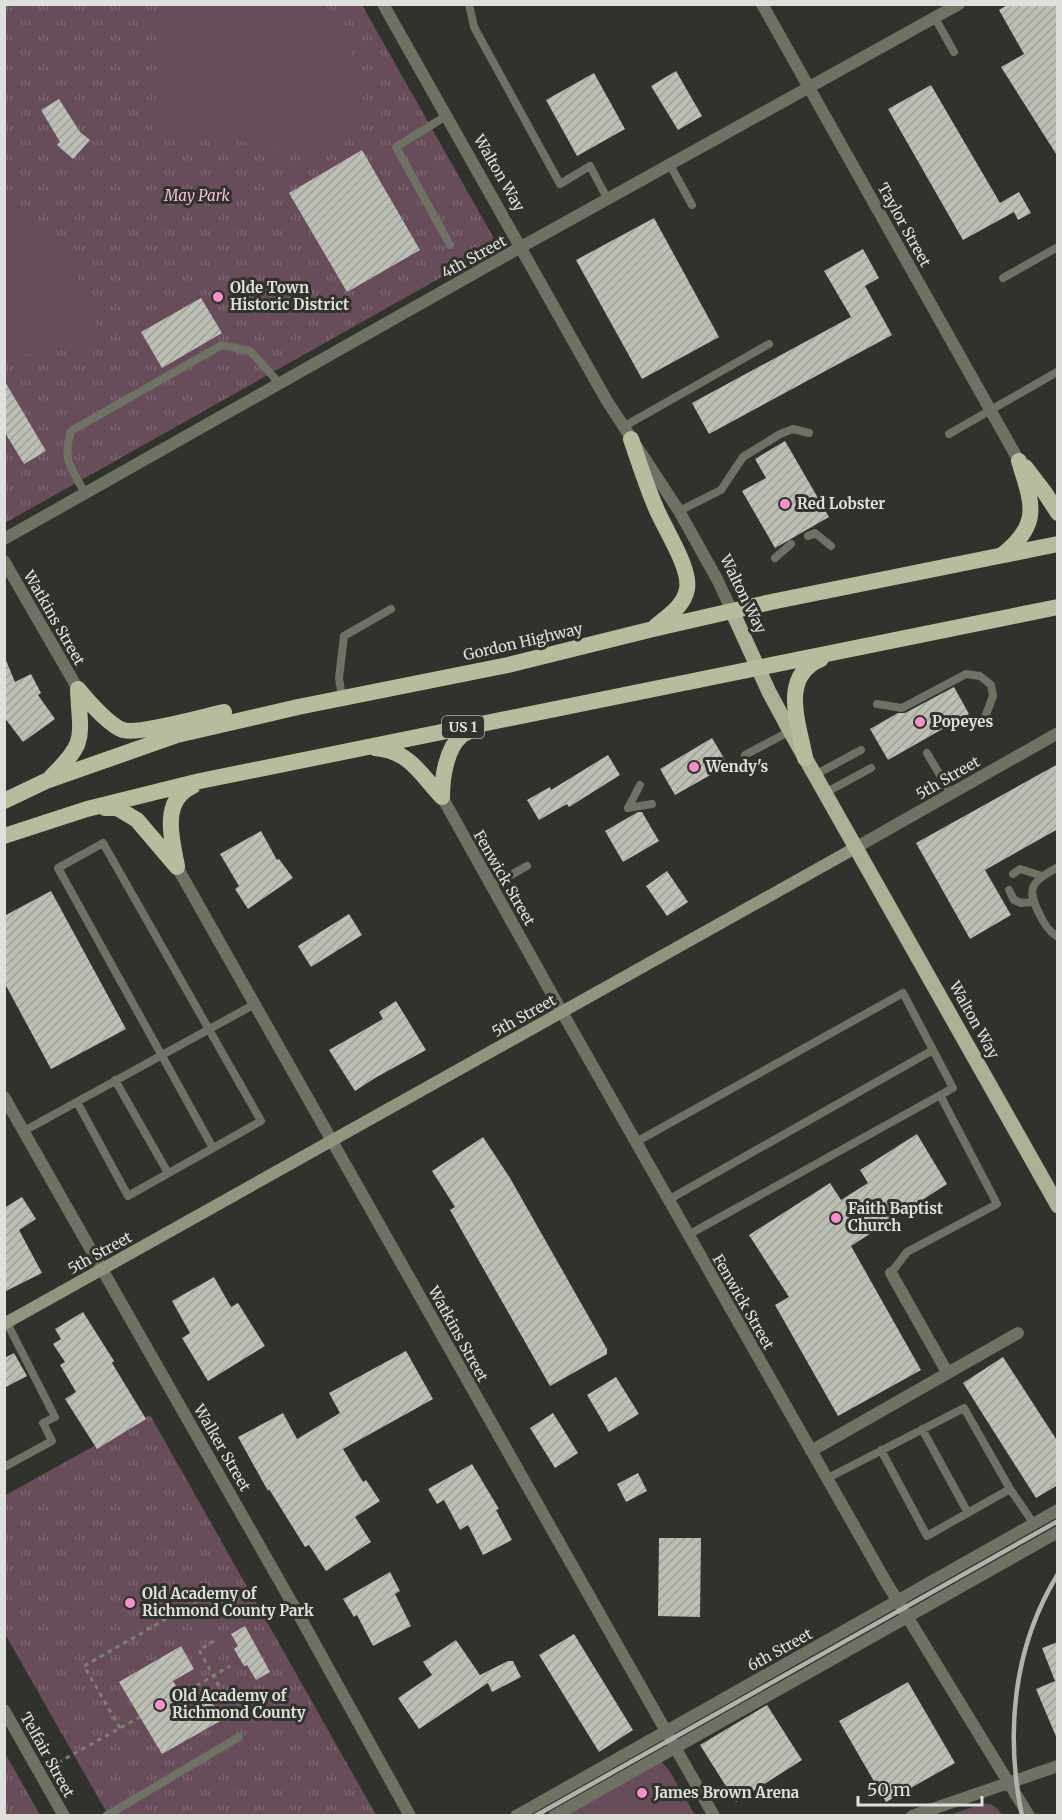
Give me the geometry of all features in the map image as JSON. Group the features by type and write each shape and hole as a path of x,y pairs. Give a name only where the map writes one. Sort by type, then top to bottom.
{"highway":[{"path":"627,433 688,580 682,603 653,629"},
{"path":"1019,460 1058,513"},
{"path":"1001,556 1022,535 1031,516 1031,501 1019,460"},
{"name":"Gordon Highway","path":"4,801 46,781 177,735 298,707 508,665 732,611 1058,544"},
{"name":"US 1","path":"4,836 87,809 200,781 1056,607"},
{"path":"805,759 794,697 798,677 812,663 843,651"},
{"path":"78,689 92,705 122,730 137,731 234,710 298,707"},
{"path":"46,781 71,756 79,742 78,689"},
{"path":"442,797 442,779 455,744 461,736 486,723"},
{"path":"363,748 390,749 401,754 410,760 442,797"},
{"path":"177,867 172,838 172,815 181,793 200,781"},
{"path":"87,809 117,808 126,813 136,820 177,867"}],"main road":[{"name":"Walton Way","path":"732,611 758,668 805,759 1058,1206"},
{"name":"5th Street","path":"6,1323 855,848"}],"street":[{"name":"Walton Way","path":"383,4 627,433 679,511 732,611"},
{"name":"Taylor Street","path":"762,4 1019,460"},
{"name":"4th Street","path":"4,539 521,247 959,4"},
{"name":"Watkins Street","path":"4,561 78,689"},
{"name":"5th Street","path":"855,848 1058,733"},
{"name":"Fenwick Street","path":"442,797 826,1479 1029,1815"},
{"name":"Watkins Street","path":"177,867 714,1815"},
{"name":"Walker Street","path":"4,1097 410,1815"},
{"path":"891,1273 947,1372"},
{"path":"811,1451 1018,1333"},
{"name":"6th Street","path":"516,1815 1058,1510"},
{"path":"554,1815 1058,1532"},
{"name":"Telfair Street","path":"4,1710 64,1815"},
{"path":"912,1815 1058,1766"}],"lane":[{"path":"469,4 474,27 560,184 590,166 608,200"},
{"path":"935,18 954,52"},
{"path":"446,116 396,147 450,245"},
{"path":"670,165 693,205"},
{"path":"1003,278 1058,247"},
{"path":"627,433 769,344"},
{"path":"85,493 69,465 66,448 71,431 222,345 250,351 279,384"},
{"path":"949,434 1057,372"},
{"path":"679,511 721,490 743,457 780,434 794,429 809,433"},
{"path":"808,536 815,533 831,546"},
{"path":"775,558 791,544"},
{"path":"342,698 339,678 344,636 391,609"},
{"path":"877,704 902,708 966,674 980,676 991,685 993,696 984,720"},
{"path":"745,755 790,731"},
{"path":"815,776 861,750"},
{"path":"927,753 951,794"},
{"path":"825,793 871,768"},
{"path":"640,785 628,808 652,804"},
{"path":"77,1102 128,1196 261,1121 103,843 58,868 213,1148"},
{"path":"491,886 527,866"},
{"path":"1058,867 1042,876 1031,892 1033,902 1043,922 1058,937"},
{"path":"1013,874 1020,869 1042,876"},
{"path":"1009,890 1014,900 1020,903 1033,902"},
{"path":"636,1142 903,993 953,1088 688,1235"},
{"path":"24,1131 255,1004"},
{"path":"668,1200 933,1050"},
{"path":"115,1080 168,1173"},
{"path":"891,1273 907,1252 997,1204 940,1095"},
{"path":"4,1467 52,1441 43,1423 55,1417 6,1323"},
{"path":"826,1479 964,1408 1010,1489 1034,1524"},
{"path":"922,1430 968,1512"},
{"path":"881,1450 927,1536 1010,1489"},
{"path":"106,1815 239,1737"}],"path":[{"path":"120,1728 84,1666 199,1600"},
{"path":"214,1641 199,1650 228,1702 243,1694"},
{"path":"181,1695 230,1666"},
{"path":"40,1773 140,1717"}],"green space":[{"name":"May Park","path":"5,5 362,5 496,242 491,249 481,255 5,523"},
{"path":"10,5 35,5 16,15"},
{"path":"164,5 326,5 354,58 359,109 341,152 153,132"},
{"path":"5,211 29,223 64,253 92,305 98,345 5,357"},
{"name":"Old Academy of Richmond County Park","path":"150,1415 376,1815 108,1815 5,1634 4,1496"},
{"path":"5,1753 40,1815 5,1815"},
{"name":"James Brown Arena","path":"661,1761 669,1770 695,1815 561,1816"},
{"path":"982,1804 994,1806 1002,1815 950,1815"}],"building":[{"path":"1009,4 1058,4 1058,157 1001,67 1024,54 999,10"},
{"path":"676,71 702,116 678,130 651,86"},
{"path":"594,73 625,129 577,156 546,100"},
{"path":"931,85 1000,203 1019,192 1031,213 1018,220 1014,212 963,240 888,109"},
{"path":"59,99 80,132 90,140 73,159 57,145 60,142 41,110"},
{"path":"362,150 420,250 347,292 289,193"},
{"path":"654,218 719,337 642,379 576,260"},
{"path":"863,249 879,278 865,286 892,335 709,434 692,403 851,317 824,271"},
{"path":"201,298 222,333 162,368 141,332"},
{"path":"4,380 46,451 24,464 4,431"},
{"name":"Red Lobster","path":"785,441 829,517 775,548 742,491 766,478 755,459"},
{"path":"5,658 15,682 31,674 41,693 38,695 55,719 23,742 4,717"},
{"name":"Popeyes","path":"954,687 969,714 888,760 870,729"},
{"name":"Wendy's","path":"712,738 728,765 675,795 660,769"},
{"path":"608,755 620,775 569,807 567,804 539,820 527,800 550,787 551,790"},
{"path":"1058,764 1058,829 985,870 1011,915 970,939 916,843"},
{"path":"638,812 642,812 659,841 623,862 605,831"},
{"path":"261,831 277,860 279,859 293,878 248,909 235,889 239,886 220,854"},
{"path":"667,871 688,902 667,916 646,886"},
{"path":"51,891 126,1029 51,1069 4,982 4,916"},
{"path":"349,914 362,935 311,967 298,946"},
{"path":"396,1001 426,1050 355,1091 329,1050 383,1019 379,1012"},
{"path":"917,1134 947,1184 851,1246 921,1370 838,1416 775,1305 789,1297 749,1235 830,1183 841,1200 868,1183 860,1170"},
{"path":"483,1137 510,1178 607,1349 607,1354 550,1386 450,1210 455,1207 432,1171"},
{"path":"22,1197 36,1219 19,1230 42,1273 4,1292 4,1208"},
{"path":"214,1277 231,1307 238,1303 265,1346 208,1381 182,1338 190,1333 172,1301"},
{"path":"83,1312 114,1361 112,1363 146,1419 97,1449 65,1399 76,1392 60,1365 65,1362 53,1344 61,1339 55,1329"},
{"path":"406,1351 433,1399 343,1449 363,1482 366,1480 380,1501 355,1517 371,1542 326,1571 309,1545 305,1547 269,1489 268,1491 238,1437 283,1413 297,1439 340,1413 329,1393"},
{"path":"14,1353 27,1376 4,1388 4,1358"},
{"path":"1003,1357 1058,1442 1058,1485 1036,1498 963,1383"},
{"path":"616,1377 639,1414 609,1432 587,1395"},
{"path":"553,1413 578,1453 555,1468 530,1428"},
{"path":"472,1464 499,1509 496,1510 512,1540 483,1555 468,1525 460,1530 444,1500 437,1504 428,1489"},
{"path":"638,1473 647,1491 626,1502 617,1484"},
{"path":"659,1538 701,1538 700,1617 658,1616"},
{"path":"390,1572 400,1591 395,1594 411,1626 373,1646 357,1615 354,1617 343,1599"},
{"path":"245,1626 270,1672 256,1680 234,1649 238,1646 231,1634"},
{"path":"574,1634 633,1730 599,1752 539,1655"},
{"path":"456,1640 480,1675 508,1661 513,1661 521,1677 492,1692 488,1683 419,1729 398,1698 432,1675 423,1662"},
{"path":"1058,1642 1057,1739 1036,1689 1055,1681 1042,1648"},
{"name":"Old Academy of Richmond County","path":"181,1646 194,1669 173,1681 191,1711 210,1699 222,1720 162,1754 119,1682"},
{"path":"908,1682 955,1763 886,1802 839,1721"},
{"path":"767,1705 802,1760 736,1802 700,1745"}],"railway":[{"path":"535,1816 1058,1521"},
{"path":"1022,1816 1014,1753 1017,1691 1022,1661 1031,1631 1058,1574"}],"place":[{"name":"Olde Town Historic District","path":"218,297"},
{"name":"Red Lobster","path":"785,504"},
{"name":"Popeyes","path":"920,722"},
{"name":"Wendy's","path":"694,767"},
{"name":"Faith Baptist Church","path":"836,1218"},
{"name":"Old Academy of Richmond County Park","path":"130,1603"},
{"name":"Old Academy of Richmond County","path":"160,1705"},
{"name":"James Brown Arena","path":"642,1793"}]}
